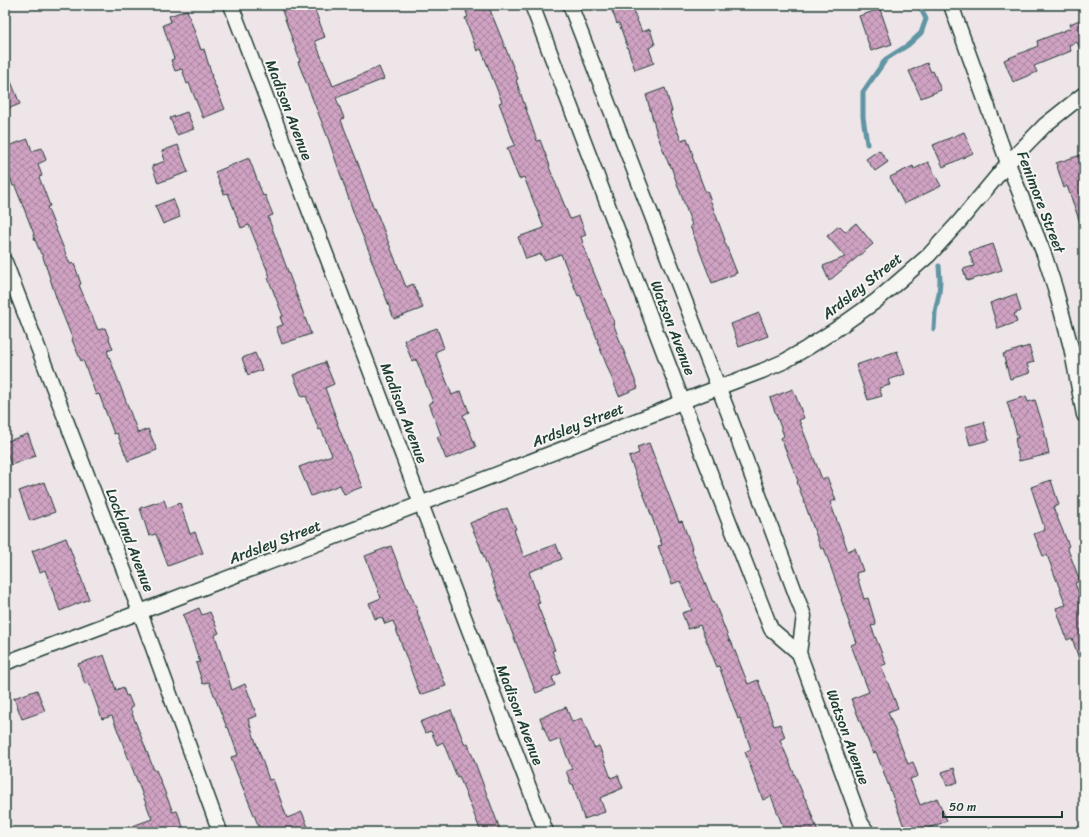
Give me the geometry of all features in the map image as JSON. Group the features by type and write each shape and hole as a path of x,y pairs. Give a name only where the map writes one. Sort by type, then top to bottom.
{"street":[{"name":"Madison Avenue","path":"231,5 546,832"},
{"name":"Watson Avenue","path":"532,5 771,629 799,653"},
{"name":"Watson Avenue","path":"570,5 718,388 804,616 799,653 861,823 867,832"},
{"name":"Fenimore Street","path":"951,5 1008,163 1044,254 1071,347 1084,415"},
{"name":"Ardsley Street","path":"5,663 661,411 785,361 835,330 876,301 929,255 959,222 1008,163 1045,125 1084,94"},
{"name":"Lockland Avenue","path":"5,262 140,612 220,832"}],"building":[{"path":"280,5 313,5 325,37 315,41 333,86 379,67 384,79 336,98 344,118 341,120 374,209 375,208 406,287 413,284 423,308 394,319 355,217 328,138 298,62 300,61"},
{"path":"464,5 488,5 518,79 516,80 537,141 540,140 570,219 579,216 586,235 581,237 583,246 614,322 613,323 638,388 619,396 580,295 578,296 561,254 544,260 541,254 526,259 518,237 544,228 524,177 519,179 507,148 515,145 499,103 502,102 481,49 477,51 465,18 468,17"},
{"path":"610,5 631,5 642,32 650,29 655,45 649,48 654,63 635,70 619,23 617,24"},
{"path":"880,9 892,44 871,51 859,16"},
{"path":"187,10 201,50 204,49 211,76 225,109 203,118 189,83 187,84 182,69 175,71 171,60 174,59 163,25 171,22 169,16"},
{"path":"1084,18 1084,58 1077,42 1069,45 1071,51 1034,66 1037,72 1013,82 1004,60 1038,46 1037,41 1071,28 1070,24"},
{"path":"927,63 931,72 933,71 941,90 921,98 909,71"},
{"path":"5,69 20,104 5,110"},
{"path":"665,88 672,111 670,112 681,140 687,138 693,155 692,156 705,191 707,191 737,273 712,283 690,226 692,225 670,164 669,165 657,134 646,95"},
{"path":"187,112 194,129 177,135 170,118"},
{"path":"964,132 973,153 943,167 933,145"},
{"path":"28,139 32,151 42,148 46,160 38,164 42,176 39,177 50,206 47,207 70,264 74,263 81,284 79,285 98,330 105,328 113,349 107,351 138,433 148,429 157,450 128,461 117,433 114,434 99,394 96,395 83,360 81,361 72,340 42,254 33,235 34,234 15,186 13,186 5,162 5,147"},
{"path":"178,145 188,172 158,183 152,166 165,161 162,151"},
{"path":"879,150 888,162 875,171 866,159"},
{"path":"1084,154 1084,228 1082,228 1067,186 1064,188 1056,163"},
{"path":"249,158 263,196 265,195 273,215 268,217 311,334 282,344 276,327 283,325 280,317 283,316 268,278 270,277 249,225 241,228 228,193 224,194 215,172"},
{"path":"928,162 941,186 904,204 890,177 913,166 914,169"},
{"path":"173,199 180,217 163,224 155,206"},
{"path":"856,223 873,244 829,281 823,266 845,257 827,236 839,226 845,232"},
{"path":"993,244 1002,270 967,281 963,269 974,266 969,252"},
{"path":"1016,294 1021,311 1014,314 1017,322 998,329 990,303"},
{"path":"759,313 768,336 739,347 731,324"},
{"path":"437,328 444,348 435,352 452,395 461,391 469,412 463,415 476,447 446,459 437,437 441,435 429,403 433,402 416,359 412,361 404,340"},
{"path":"1029,346 1034,362 1027,364 1030,373 1010,379 1003,354"},
{"path":"897,351 905,374 888,380 890,385 879,388 882,396 868,400 856,365"},
{"path":"255,353 262,370 248,375 242,358"},
{"path":"325,362 334,384 325,388 362,487 344,494 340,485 311,496 299,467 332,455 321,429 319,430 306,396 302,397 293,375"},
{"path":"793,389 804,418 799,420 822,479 827,477 836,500 830,502 848,551 855,548 863,571 856,573 864,599 868,598 876,625 871,626 886,664 881,666 898,708 888,712 908,764 913,762 918,776 910,779 920,805 937,798 947,821 918,832 906,832 876,752 873,753 851,699 869,692 851,645 856,643 824,548 821,549 797,482 798,481 781,438 784,436 770,398"},
{"path":"1026,396 1028,402 1035,400 1044,429 1049,454 1019,461 1015,438 1018,438 1007,402"},
{"path":"984,422 989,440 970,445 965,427"},
{"path":"28,434 36,456 11,465 5,447 5,442"},
{"path":"649,443 679,522 682,521 691,548 748,684 758,680 774,726 780,724 785,737 780,740 806,799 818,832 785,832 771,796 763,800 745,752 751,749 740,718 738,719 719,666 717,667 700,625 688,629 682,613 692,610 680,581 672,584 658,546 662,545 629,457 639,453 637,447"},
{"path":"1051,480 1059,505 1053,507 1069,546 1067,547 1080,581 1075,583 1084,607 1084,667 1082,668 1072,638 1067,640 1056,608 1066,605 1047,555 1043,556 1034,534 1045,530 1031,487"},
{"path":"44,482 55,512 30,521 19,491"},
{"path":"164,500 167,508 180,503 190,534 195,532 203,553 168,566 156,534 149,536 140,508"},
{"path":"507,508 516,529 514,530 524,557 556,544 562,559 529,572 540,603 537,604 555,650 552,651 561,673 552,677 555,685 536,693 470,523"},
{"path":"66,538 89,599 60,611 45,570 40,572 32,551"},
{"path":"391,546 446,686 420,695 393,621 385,624 382,617 375,619 369,603 381,598 365,556"},
{"path":"199,608 202,615 210,612 219,633 215,635 232,690 245,684 257,716 248,719 269,780 273,779 287,818 302,812 310,832 261,832 231,757 238,755 228,727 227,728 209,682 203,684 196,663 200,662 183,615"},
{"path":"104,655 116,690 123,687 126,696 128,695 133,707 130,708 154,770 156,770 173,812 177,811 185,832 121,832 121,830 152,819 112,716 102,719 89,683 85,684 78,664"},
{"path":"37,690 45,711 22,719 14,698"},
{"path":"566,707 572,722 582,718 594,748 599,746 611,778 618,775 623,788 600,798 605,812 584,819 573,784 571,784 566,771 572,769 560,739 550,743 540,718"},
{"path":"451,710 465,745 468,744 501,832 481,832 459,776 457,777 443,742 437,745 431,731 425,733 420,722"},
{"path":"954,768 958,782 947,786 942,772"}],"waterway":[{"path":"867,144 863,117 863,92 886,59 908,45 921,33 926,19 919,5"},
{"path":"934,329 935,312 939,294 939,266"}]}
